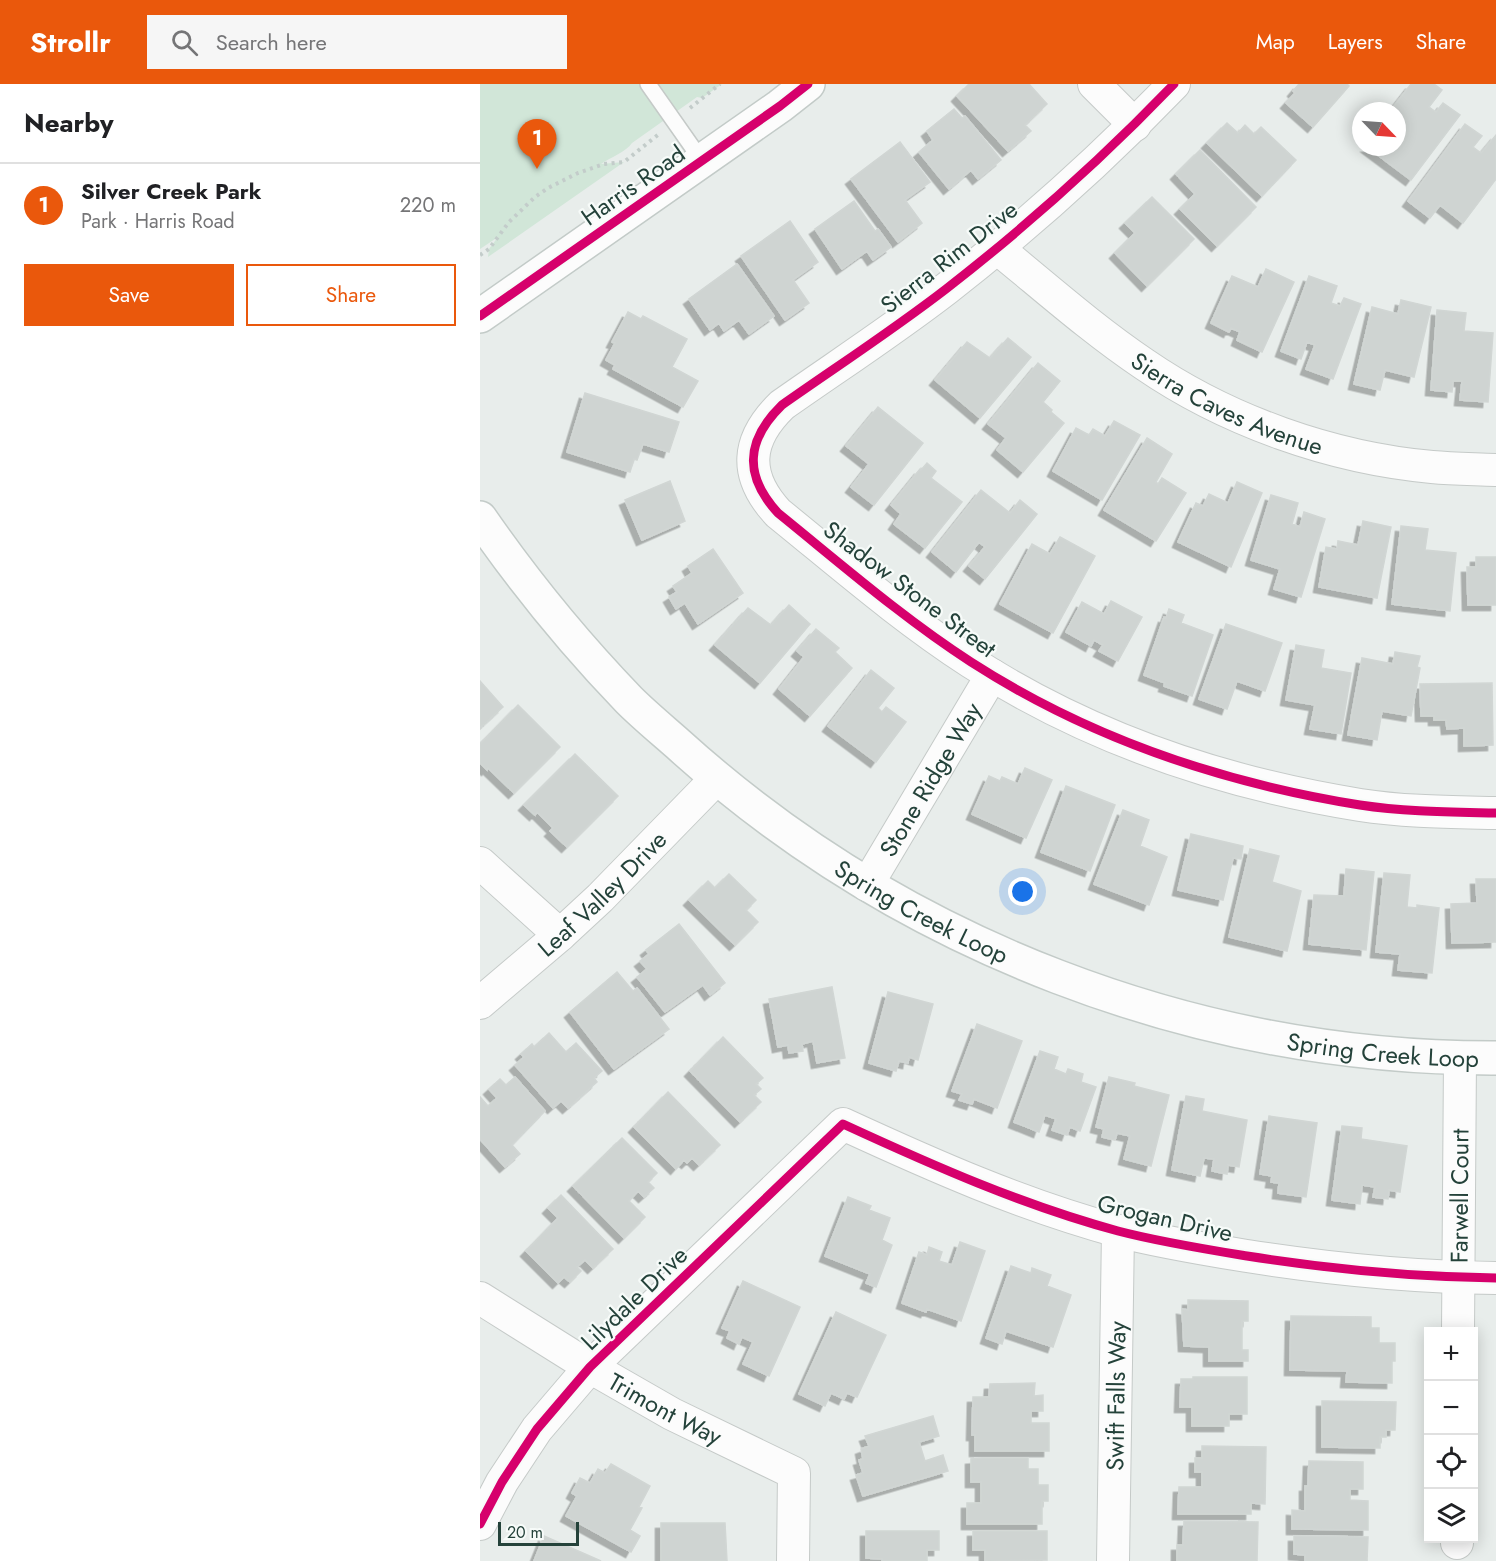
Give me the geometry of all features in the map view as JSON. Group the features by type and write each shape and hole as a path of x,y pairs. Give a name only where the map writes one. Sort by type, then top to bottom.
{"street":[{"name":"Harris Road","path":"480,316 808,84"},
{"path":"1094,84 1135,125"},
{"name":"Sierra Rim Drive","path":"753,458 758,436 767,420 782,405 944,290 997,248 1085,172 1174,84"},
{"name":"Sierra Caves Avenue","path":"997,248 1091,325 1144,364 1202,398 1256,423 1309,442 1374,458 1432,467 1496,470"},
{"name":"Shadow Stone Street","path":"753,458 756,480 764,498 778,513 900,612 992,675 1068,716 1146,750 1211,772 1277,789 1362,805 1431,812 1496,813"},
{"name":"Spring Creek Loop","path":"480,518 518,572 572,638 630,701 716,779 795,838 867,885 943,927 1020,963 1100,993 1182,1018 1287,1041 1372,1053 1496,1058"},
{"name":"Stone Ridge Way","path":"867,885 992,675"},
{"name":"Leaf Valley Drive","path":"480,1003 600,898 716,779"},
{"path":"480,863 560,935"},
{"name":"Farwell Court","path":"1458,1327 1460,1058"},
{"name":"Grogan Drive","path":"843,1124 945,1170 1029,1203 1118,1231 1188,1246 1307,1265 1381,1273 1496,1278"},
{"name":"Lilydale Drive","path":"480,1524 502,1482 537,1429 590,1368 843,1124"},
{"name":"Swift Falls Way","path":"1113,1561 1118,1231"},
{"name":"Trimont Way","path":"480,1298 590,1368 672,1413 794,1473 793,1561"}],"lane":[{"path":"648,84 702,161"}],"path":[{"path":"480,255 489,249 509,222 535,197 578,173 595,167 624,162 720,84"}],"green space":[{"path":"480,84 722,84 702,98 697,97 626,149 601,164 624,162 488,257 489,249 498,237 480,249"}],"building":[{"path":"969,84 1029,84 1047,104 1025,125 1031,131 1008,151 957,96"},
{"path":"1299,84 1347,84 1349,86 1313,127 1286,103"},
{"path":"1411,84 1434,84 1442,90 1429,107 1436,112 1443,103 1460,115 1411,180 1379,156 1406,156 1406,102 1397,102"},
{"path":"954,109 962,118 965,116 1001,160 978,179 971,170 949,189 919,152 933,140 927,131"},
{"path":"1227,123 1238,133 1245,125 1254,134 1261,127 1296,160 1262,196 1207,143"},
{"path":"1465,124 1482,136 1473,147 1481,153 1496,135 1496,179 1463,223 1440,205 1430,218 1408,201"},
{"path":"900,142 930,182 905,200 922,223 898,242 851,179"},
{"path":"1200,150 1256,207 1217,246 1180,209 1195,194 1176,174"},
{"path":"1152,197 1194,239 1147,286 1115,253 1135,233 1125,223"},
{"path":"854,201 875,231 878,229 891,247 873,260 867,251 842,269 815,229"},
{"path":"790,221 818,262 793,280 809,303 785,320 741,256"},
{"path":"737,264 774,316 749,334 739,320 724,331 719,323 710,330 689,299"},
{"path":"1266,269 1294,282 1262,352 1237,340 1240,332 1231,328 1229,332 1211,323 1232,276 1258,287"},
{"path":"1309,276 1337,286 1331,303 1340,306 1344,298 1361,304 1333,379 1306,369 1315,345 1307,342 1301,359 1281,351"},
{"path":"1401,300 1431,307 1414,377 1385,370 1380,390 1354,384 1372,307 1398,314"},
{"path":"1437,310 1466,313 1464,331 1493,333 1488,402 1460,400 1462,381 1453,381 1452,392 1431,390"},
{"path":"628,312 641,319 643,316 687,339 672,367 698,381 683,407 613,369 615,365 606,360 615,343 612,342"},
{"path":"1008,338 1031,357 980,418 935,380 967,342 990,358"},
{"path":"1038,363 1060,381 1043,402 1064,423 1023,472 997,450 1006,438 988,424"},
{"path":"585,393 679,422 669,452 643,444 637,460 634,459 630,472 567,452"},
{"path":"878,407 923,443 874,505 851,487 869,464 846,446"},
{"path":"1114,421 1140,435 1102,500 1053,471 1076,428 1089,435 1093,429 1105,436"},
{"path":"1147,438 1172,454 1156,482 1158,484 1162,478 1186,493 1156,541 1104,510"},
{"path":"927,463 936,471 931,478 962,502 925,548 894,524 901,514 891,505"},
{"path":"670,481 685,521 642,540 625,500"},
{"path":"1237,482 1262,493 1231,567 1178,542 1196,503 1203,506 1209,494 1228,503"},
{"path":"981,490 1010,513 1020,500 1037,514 985,579 969,566 985,547 979,542 956,572 932,552"},
{"path":"1271,495 1298,503 1292,524 1300,527 1304,512 1325,519 1301,597 1274,589 1280,569 1251,560"},
{"path":"1363,521 1391,527 1377,598 1319,587 1326,547 1337,549 1338,541 1358,545"},
{"path":"1401,526 1428,529 1425,550 1456,553 1450,611 1392,604"},
{"path":"1060,537 1095,556 1053,633 1000,604 1032,544 1050,554"},
{"path":"713,549 743,593 698,624 685,603 676,609 669,597 677,592 673,586 692,573 688,566"},
{"path":"1476,557 1496,557 1496,605 1468,605 1467,567 1476,567"},
{"path":"1111,601 1142,617 1118,661 1099,651 1103,645 1094,640 1091,646 1066,632 1082,602 1104,614"},
{"path":"789,605 810,624 760,683 715,645 748,608 771,625"},
{"path":"1169,609 1184,615 1181,623 1213,635 1192,696 1164,686 1165,683 1144,675 1164,617 1166,618"},
{"path":"1226,624 1282,643 1265,691 1237,681 1227,709 1199,699"},
{"path":"816,629 839,648 835,652 852,668 810,716 779,689 804,657 797,651"},
{"path":"1296,645 1324,650 1321,668 1351,673 1341,734 1310,729 1315,705 1286,700"},
{"path":"1395,652 1420,656 1411,716 1382,711 1377,740 1348,735 1362,658 1393,664"},
{"path":"871,670 894,688 878,708 882,712 886,707 906,722 876,762 828,726"},
{"path":"480,681 503,707 480,728"},
{"path":"1492,683 1493,745 1464,746 1464,728 1447,729 1446,720 1434,720 1434,716 1421,716 1420,684"},
{"path":"518,705 560,747 514,793 480,763 480,744"},
{"path":"575,754 618,796 567,847 550,831 553,828 537,812 535,815 524,805"},
{"path":"1025,768 1052,780 1026,838 972,814 989,776 1000,781 1002,777 1018,784"},
{"path":"1066,786 1115,805 1090,871 1041,852"},
{"path":"1123,810 1149,820 1140,846 1167,857 1149,905 1094,884"},
{"path":"1191,834 1243,846 1241,859 1233,858 1223,900 1178,890"},
{"path":"1250,849 1279,856 1272,882 1301,891 1287,951 1229,937"},
{"path":"1346,869 1374,872 1366,950 1309,944 1314,895 1344,896"},
{"path":"1384,873 1410,875 1407,907 1417,908 1417,905 1439,908 1432,973 1398,970 1400,954 1376,952"},
{"path":"729,874 756,900 746,910 758,922 735,945 689,900 708,881 715,888"},
{"path":"1476,879 1496,879 1496,942 1452,943 1451,904 1477,903"},
{"path":"679,924 725,983 710,995 703,985 665,1012 637,977 647,969 640,961 649,954 646,950"},
{"path":"617,972 633,991 637,988 669,1029 614,1069 570,1012"},
{"path":"832,987 845,1058 817,1063 813,1041 802,1044 803,1051 789,1053 788,1045 778,1047 769,999"},
{"path":"888,992 933,1004 918,1060 909,1057 908,1063 899,1061 896,1071 869,1063"},
{"path":"977,1024 1022,1041 997,1108 974,1099 972,1104 959,1100 962,1094 952,1091"},
{"path":"549,1033 566,1052 576,1043 602,1071 594,1078 597,1082 568,1108 561,1101 553,1108 515,1065 524,1057 521,1054 532,1044 534,1047"},
{"path":"723,1037 763,1078 756,1084 761,1089 754,1095 761,1102 740,1122 690,1071"},
{"path":"1040,1051 1058,1057 1054,1069 1066,1074 1068,1069 1083,1074 1081,1082 1096,1087 1080,1131 1070,1127 1067,1135 1052,1130 1056,1119 1045,1115 1039,1132 1014,1122"},
{"path":"515,1077 545,1111 512,1145 520,1154 505,1167 480,1139 480,1097 488,1106 497,1098 489,1089 500,1079 506,1085"},
{"path":"1109,1077 1169,1095 1151,1166 1124,1159 1130,1136 1117,1133 1115,1140 1102,1137 1104,1129 1096,1127"},
{"path":"668,1092 720,1145 699,1165 692,1158 687,1163 684,1160 676,1169 634,1127"},
{"path":"1186,1096 1204,1099 1202,1111 1247,1120 1239,1167 1228,1165 1227,1174 1212,1171 1214,1159 1204,1158 1200,1176 1172,1170"},
{"path":"1269,1116 1317,1123 1306,1197 1278,1193 1279,1183 1271,1182 1272,1176 1260,1174"},
{"path":"1342,1126 1362,1128 1361,1139 1407,1146 1400,1192 1389,1190 1388,1199 1373,1197 1375,1187 1362,1185 1360,1204 1332,1200"},
{"path":"622,1138 657,1173 648,1182 654,1188 644,1197 638,1191 629,1201 645,1217 624,1238 573,1186"},
{"path":"561,1195 613,1249 593,1268 585,1260 577,1267 581,1271 570,1282 564,1277 558,1283 526,1251 558,1218 548,1208"},
{"path":"848,1197 871,1206 869,1210 890,1218 882,1240 892,1245 876,1287 866,1283 870,1274 825,1256"},
{"path":"960,1242 985,1251 961,1321 902,1303 919,1252 927,1255 929,1247 942,1252 939,1261 952,1265"},
{"path":"1011,1266 1031,1273 1032,1268 1051,1275 1047,1286 1071,1295 1053,1347 1006,1331 1002,1344 986,1338"},
{"path":"743,1281 800,1307 769,1376 743,1364 753,1342 742,1337 739,1344 727,1338 730,1331 722,1328"},
{"path":"1188,1300 1248,1301 1248,1321 1242,1321 1242,1350 1248,1350 1248,1361 1209,1361 1209,1347 1184,1346 1182,1309 1188,1310"},
{"path":"836,1312 886,1335 857,1397 847,1393 844,1399 831,1393 825,1406 799,1394"},
{"path":"1291,1316 1371,1317 1371,1328 1379,1328 1379,1343 1395,1343 1392,1383 1346,1382 1347,1371 1290,1370"},
{"path":"1193,1377 1247,1377 1247,1414 1229,1414 1229,1426 1192,1426 1192,1407 1180,1407 1181,1379 1193,1379"},
{"path":"1035,1383 1034,1396 1043,1395 1043,1411 1031,1411 1031,1423 1049,1423 1049,1451 975,1451 975,1435 972,1435 973,1397 989,1397 990,1384"},
{"path":"1322,1401 1396,1402 1395,1430 1386,1430 1386,1437 1380,1437 1380,1448 1322,1447"},
{"path":"933,1416 939,1436 919,1442 925,1461 943,1455 948,1471 863,1496 856,1475 863,1473 859,1460 863,1459 861,1449 869,1446 865,1436"},
{"path":"1202,1446 1266,1447 1265,1504 1251,1503 1251,1514 1178,1514 1179,1487 1202,1487 1202,1472 1195,1472 1195,1458 1202,1458"},
{"path":"1028,1458 1028,1469 1038,1469 1038,1485 1048,1485 1048,1501 1042,1501 1042,1524 967,1524 967,1503 981,1503 981,1482 971,1482 971,1459"},
{"path":"1309,1461 1363,1462 1363,1489 1350,1489 1350,1500 1368,1501 1368,1530 1292,1529 1292,1510 1305,1511 1305,1486 1308,1486"},
{"path":"611,1464 650,1486 639,1507 642,1508 630,1530 640,1536 631,1552 566,1516 577,1496 572,1493 580,1478 590,1483 598,1469 605,1473"},
{"path":"1184,1521 1258,1522 1257,1561 1177,1561 1177,1545 1183,1545"},
{"path":"661,1523 725,1523 727,1561 661,1561"},
{"path":"866,1531 939,1531 939,1550 927,1550 927,1561 882,1561 882,1559 866,1558"},
{"path":"973,1531 1047,1531 1047,1560 985,1561 985,1550 973,1550"},
{"path":"544,1536 601,1561 534,1561"},
{"path":"1294,1536 1368,1537 1367,1561 1305,1561 1305,1555 1294,1554"}],"cycle path":[{"path":"480,316 808,84"},
{"path":"1174,84 1092,165 976,265 906,319 782,405 761,431 756,445 753,458 754,471 759,485 778,513 873,590 946,645 1016,689 1110,735 1208,770 1309,796 1394,809 1496,813"},
{"path":"480,1524 502,1482 537,1429 590,1367 843,1124 1012,1197 1082,1221 1134,1235 1215,1251 1309,1265 1371,1272 1496,1278"}],"place":[{"name":"Silver Creek Park","path":"537,169"}]}
